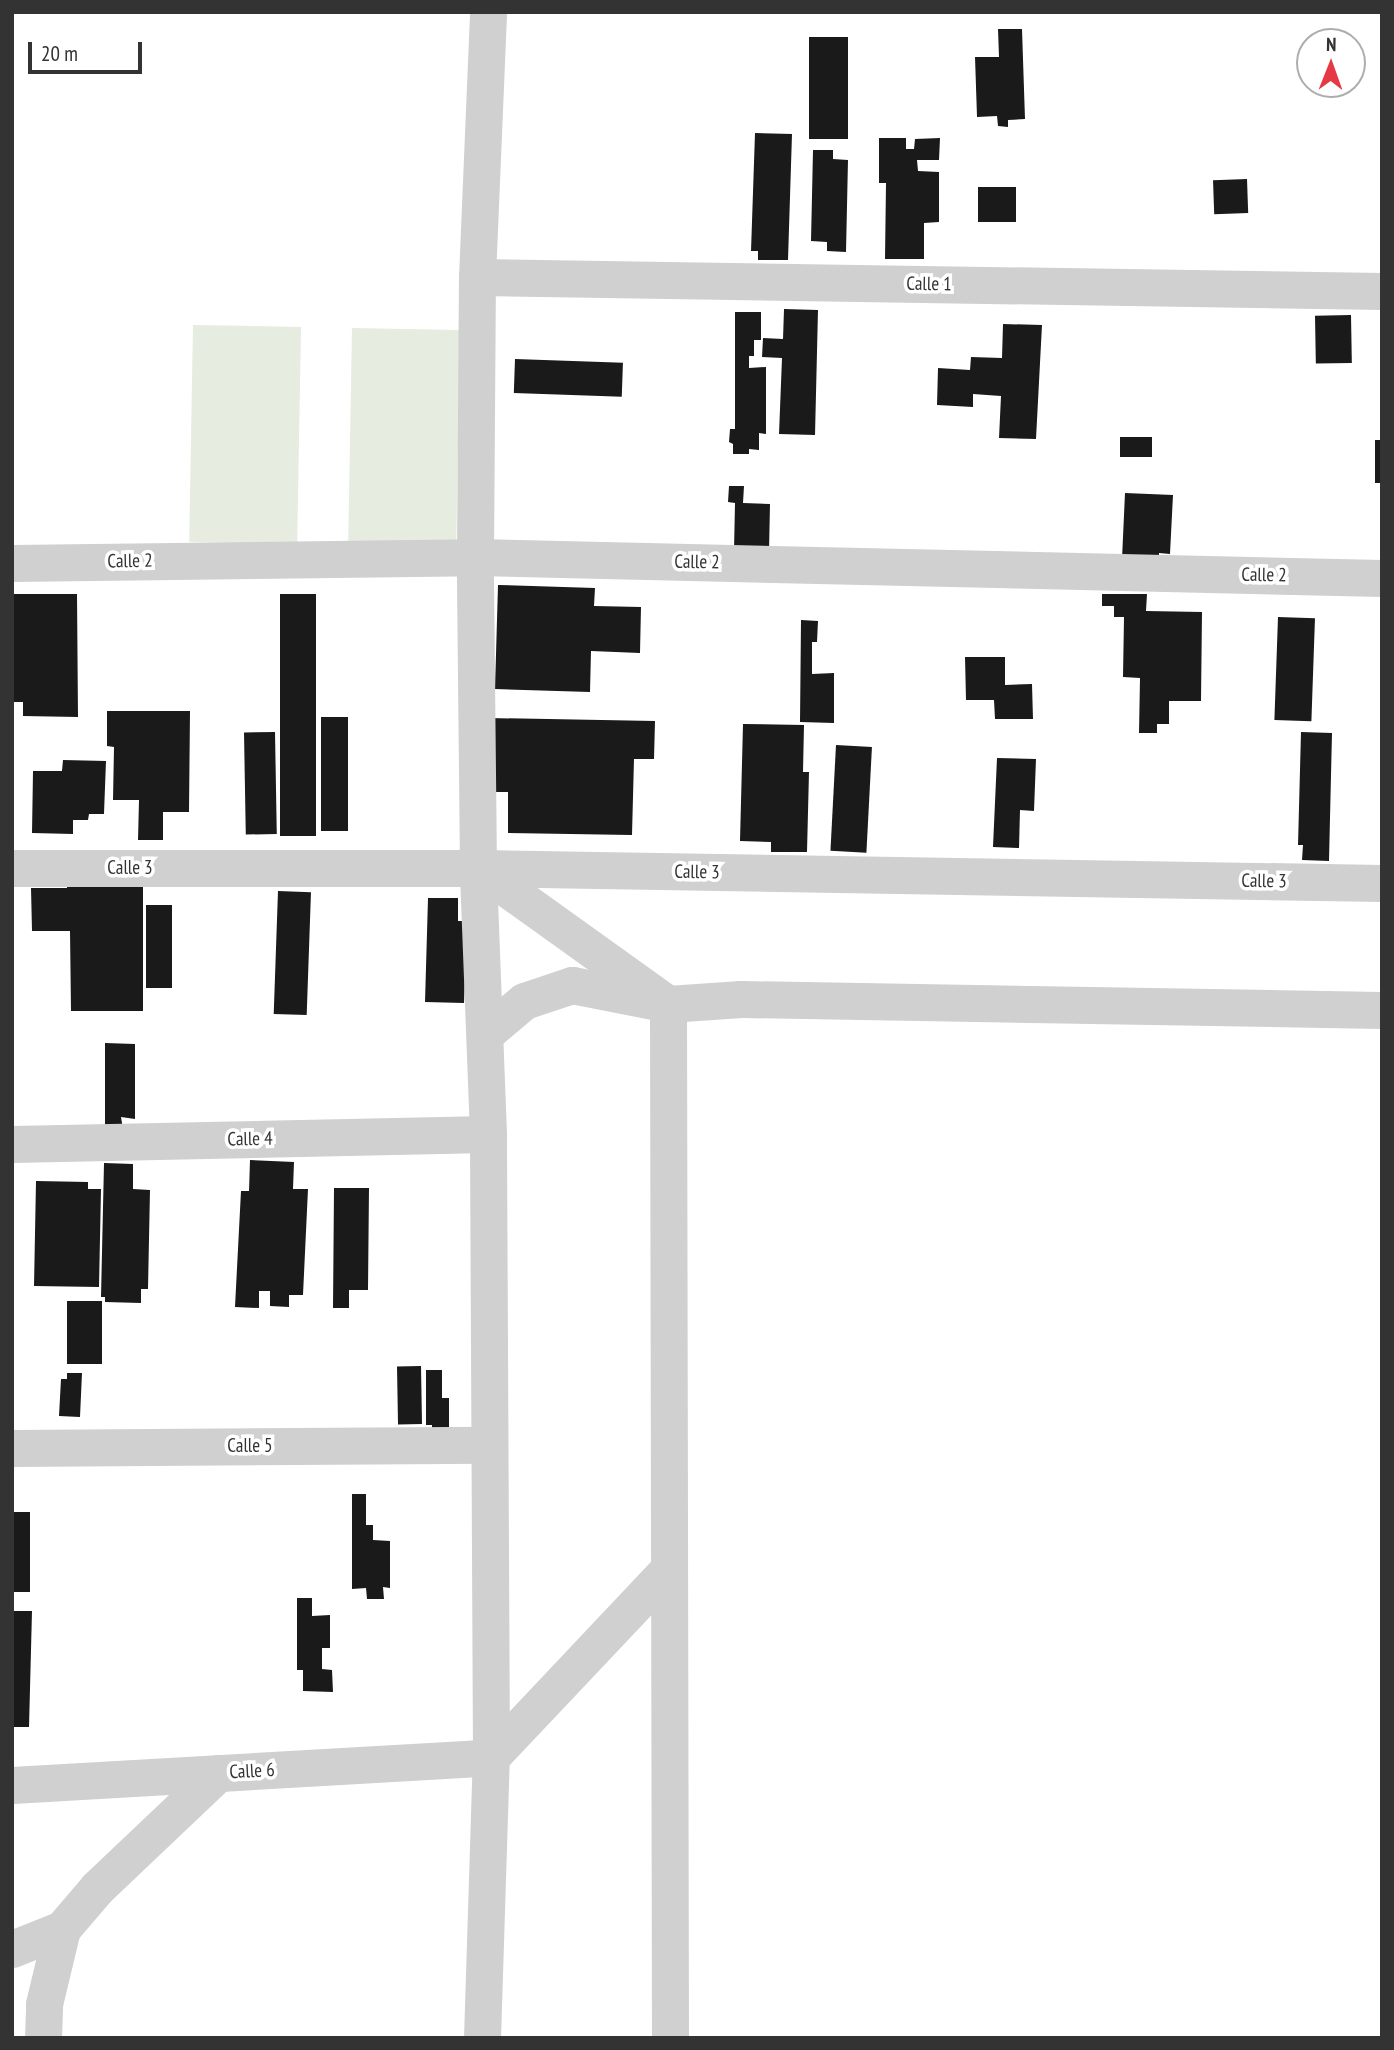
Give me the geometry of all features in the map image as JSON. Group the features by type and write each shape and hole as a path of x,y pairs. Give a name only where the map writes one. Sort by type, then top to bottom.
{"street":[{"path":"482,2038 491,1757 488,1134 478,868 475,556 477,277 488,12"},
{"name":"Calle 1","path":"477,277 1382,291"},
{"name":"Calle 2","path":"12,563 475,556 1382,578"},
{"name":"Calle 3","path":"12,868 478,868 1382,883"},
{"path":"478,868 667,1004"},
{"path":"485,1034 524,1001 572,985 667,1004 741,999 1382,1010"},
{"path":"667,1004 670,2038"},
{"name":"Calle 4","path":"12,1144 488,1134"},
{"name":"Calle 5","path":"12,1448 489,1445"},
{"path":"491,1757 669,1569"},
{"name":"Calle 6","path":"12,1785 491,1757"},
{"path":"43,2038 44,2004 62,1929 97,1888 218,1773"},
{"path":"12,1949 62,1929"}],"shaded area":[{"path":"193,325 301,327 297,544 189,542"},
{"path":"352,328 460,330 456,546 348,544"}],"building":[{"path":"998,29 1022,29 1025,119 1008,120 1008,127 998,126 997,116 977,117 975,57 999,57"},
{"path":"809,37 848,37 848,139 809,139"},
{"path":"755,133 792,134 788,260 758,260 758,251 751,251"},
{"path":"879,138 906,138 906,149 914,149 915,139 940,138 939,160 917,160 918,171 939,172 939,222 924,223 924,259 885,259 886,183 879,183"},
{"path":"813,150 833,150 833,159 848,160 846,252 827,251 827,242 811,241"},
{"path":"1247,179 1248,213 1214,214 1213,180"},
{"path":"978,187 1016,187 1016,222 978,222"},
{"path":"784,309 818,310 815,435 779,434 782,358 762,357 763,338 783,339"},
{"path":"735,312 761,312 761,340 754,340 754,356 749,356 749,368 766,367 766,434 759,433 759,450 749,449 749,454 733,454 733,444 729,442 730,429 735,429"},
{"path":"1351,315 1352,363 1316,364 1315,316"},
{"path":"1003,324 1042,325 1036,439 999,438 1001,396 973,394 973,407 937,405 938,368 970,370 971,357 1002,358"},
{"path":"515,359 623,363 622,397 514,393"},
{"path":"1120,437 1152,437 1152,457 1120,457"},
{"path":"1375,440 1382,440 1382,483 1375,483"},
{"path":"729,486 744,486 743,503 770,504 769,552 734,551 735,503 728,502"},
{"path":"1125,493 1173,495 1170,554 1159,553 1159,561 1122,559"},
{"path":"498,585 595,588 594,606 641,607 640,653 591,651 590,692 495,689"},
{"path":"12,594 77,594 78,717 23,716 23,702 12,702"},
{"path":"280,594 316,594 316,836 280,836"},
{"path":"1102,594 1147,594 1146,611 1202,612 1201,701 1169,701 1169,724 1157,724 1157,733 1139,733 1140,678 1123,677 1124,617 1114,617 1114,606 1102,606"},
{"path":"1278,617 1315,618 1311,721 1274,720"},
{"path":"801,620 818,621 817,642 812,642 812,674 834,673 834,723 800,722"},
{"path":"965,657 1005,657 1005,685 1032,684 1033,719 995,719 994,700 966,700"},
{"path":"107,711 190,711 189,812 163,812 163,840 138,840 139,800 113,800 114,747 107,746"},
{"path":"321,717 348,717 348,831 321,831"},
{"path":"489,718 655,721 654,759 634,759 632,835 508,833 508,792 488,792"},
{"path":"743,724 804,725 803,772 809,772 807,852 771,852 771,842 740,841"},
{"path":"275,732 277,834 246,835 244,733"},
{"path":"1301,732 1332,733 1329,861 1302,860 1303,845 1298,845"},
{"path":"836,745 872,747 866,853 830,851"},
{"path":"997,758 1036,759 1034,811 1020,810 1019,848 993,847"},
{"path":"63,760 106,761 104,814 89,814 88,820 73,820 73,834 32,833 33,771 62,771"},
{"path":"143,880 143,1011 71,1011 70,931 32,931 31,888 67,888 67,881"},
{"path":"278,891 311,892 307,1015 274,1014"},
{"path":"428,898 458,898 458,921 467,921 464,1003 425,1002"},
{"path":"146,905 172,905 172,988 146,988"},
{"path":"105,1043 135,1044 135,1119 121,1117 123,1129 105,1129"},
{"path":"250,1160 294,1162 293,1189 308,1189 303,1295 289,1295 289,1307 270,1306 270,1291 259,1291 259,1308 235,1307 241,1191 249,1191"},
{"path":"104,1163 133,1164 133,1189 150,1190 148,1289 141,1289 141,1303 105,1302 105,1297 101,1297"},
{"path":"36,1181 88,1182 88,1189 101,1189 99,1287 34,1286"},
{"path":"334,1188 369,1188 368,1290 349,1290 349,1308 333,1308"},
{"path":"67,1301 102,1301 102,1364 67,1364"},
{"path":"397,1366 421,1366 422,1424 398,1424"},
{"path":"426,1370 442,1370 442,1398 449,1398 449,1434 432,1438 432,1425 426,1425"},
{"path":"67,1373 82,1373 80,1417 59,1416 61,1379 67,1379"},
{"path":"352,1494 366,1494 366,1525 373,1525 373,1540 390,1541 390,1588 383,1587 384,1599 367,1599 366,1588 352,1589"},
{"path":"12,1512 30,1512 30,1592 12,1592"},
{"path":"297,1598 312,1598 312,1616 330,1615 330,1648 322,1648 322,1669 332,1670 333,1692 303,1691 303,1670 297,1670"},
{"path":"12,1611 32,1611 29,1727 12,1727"}]}
